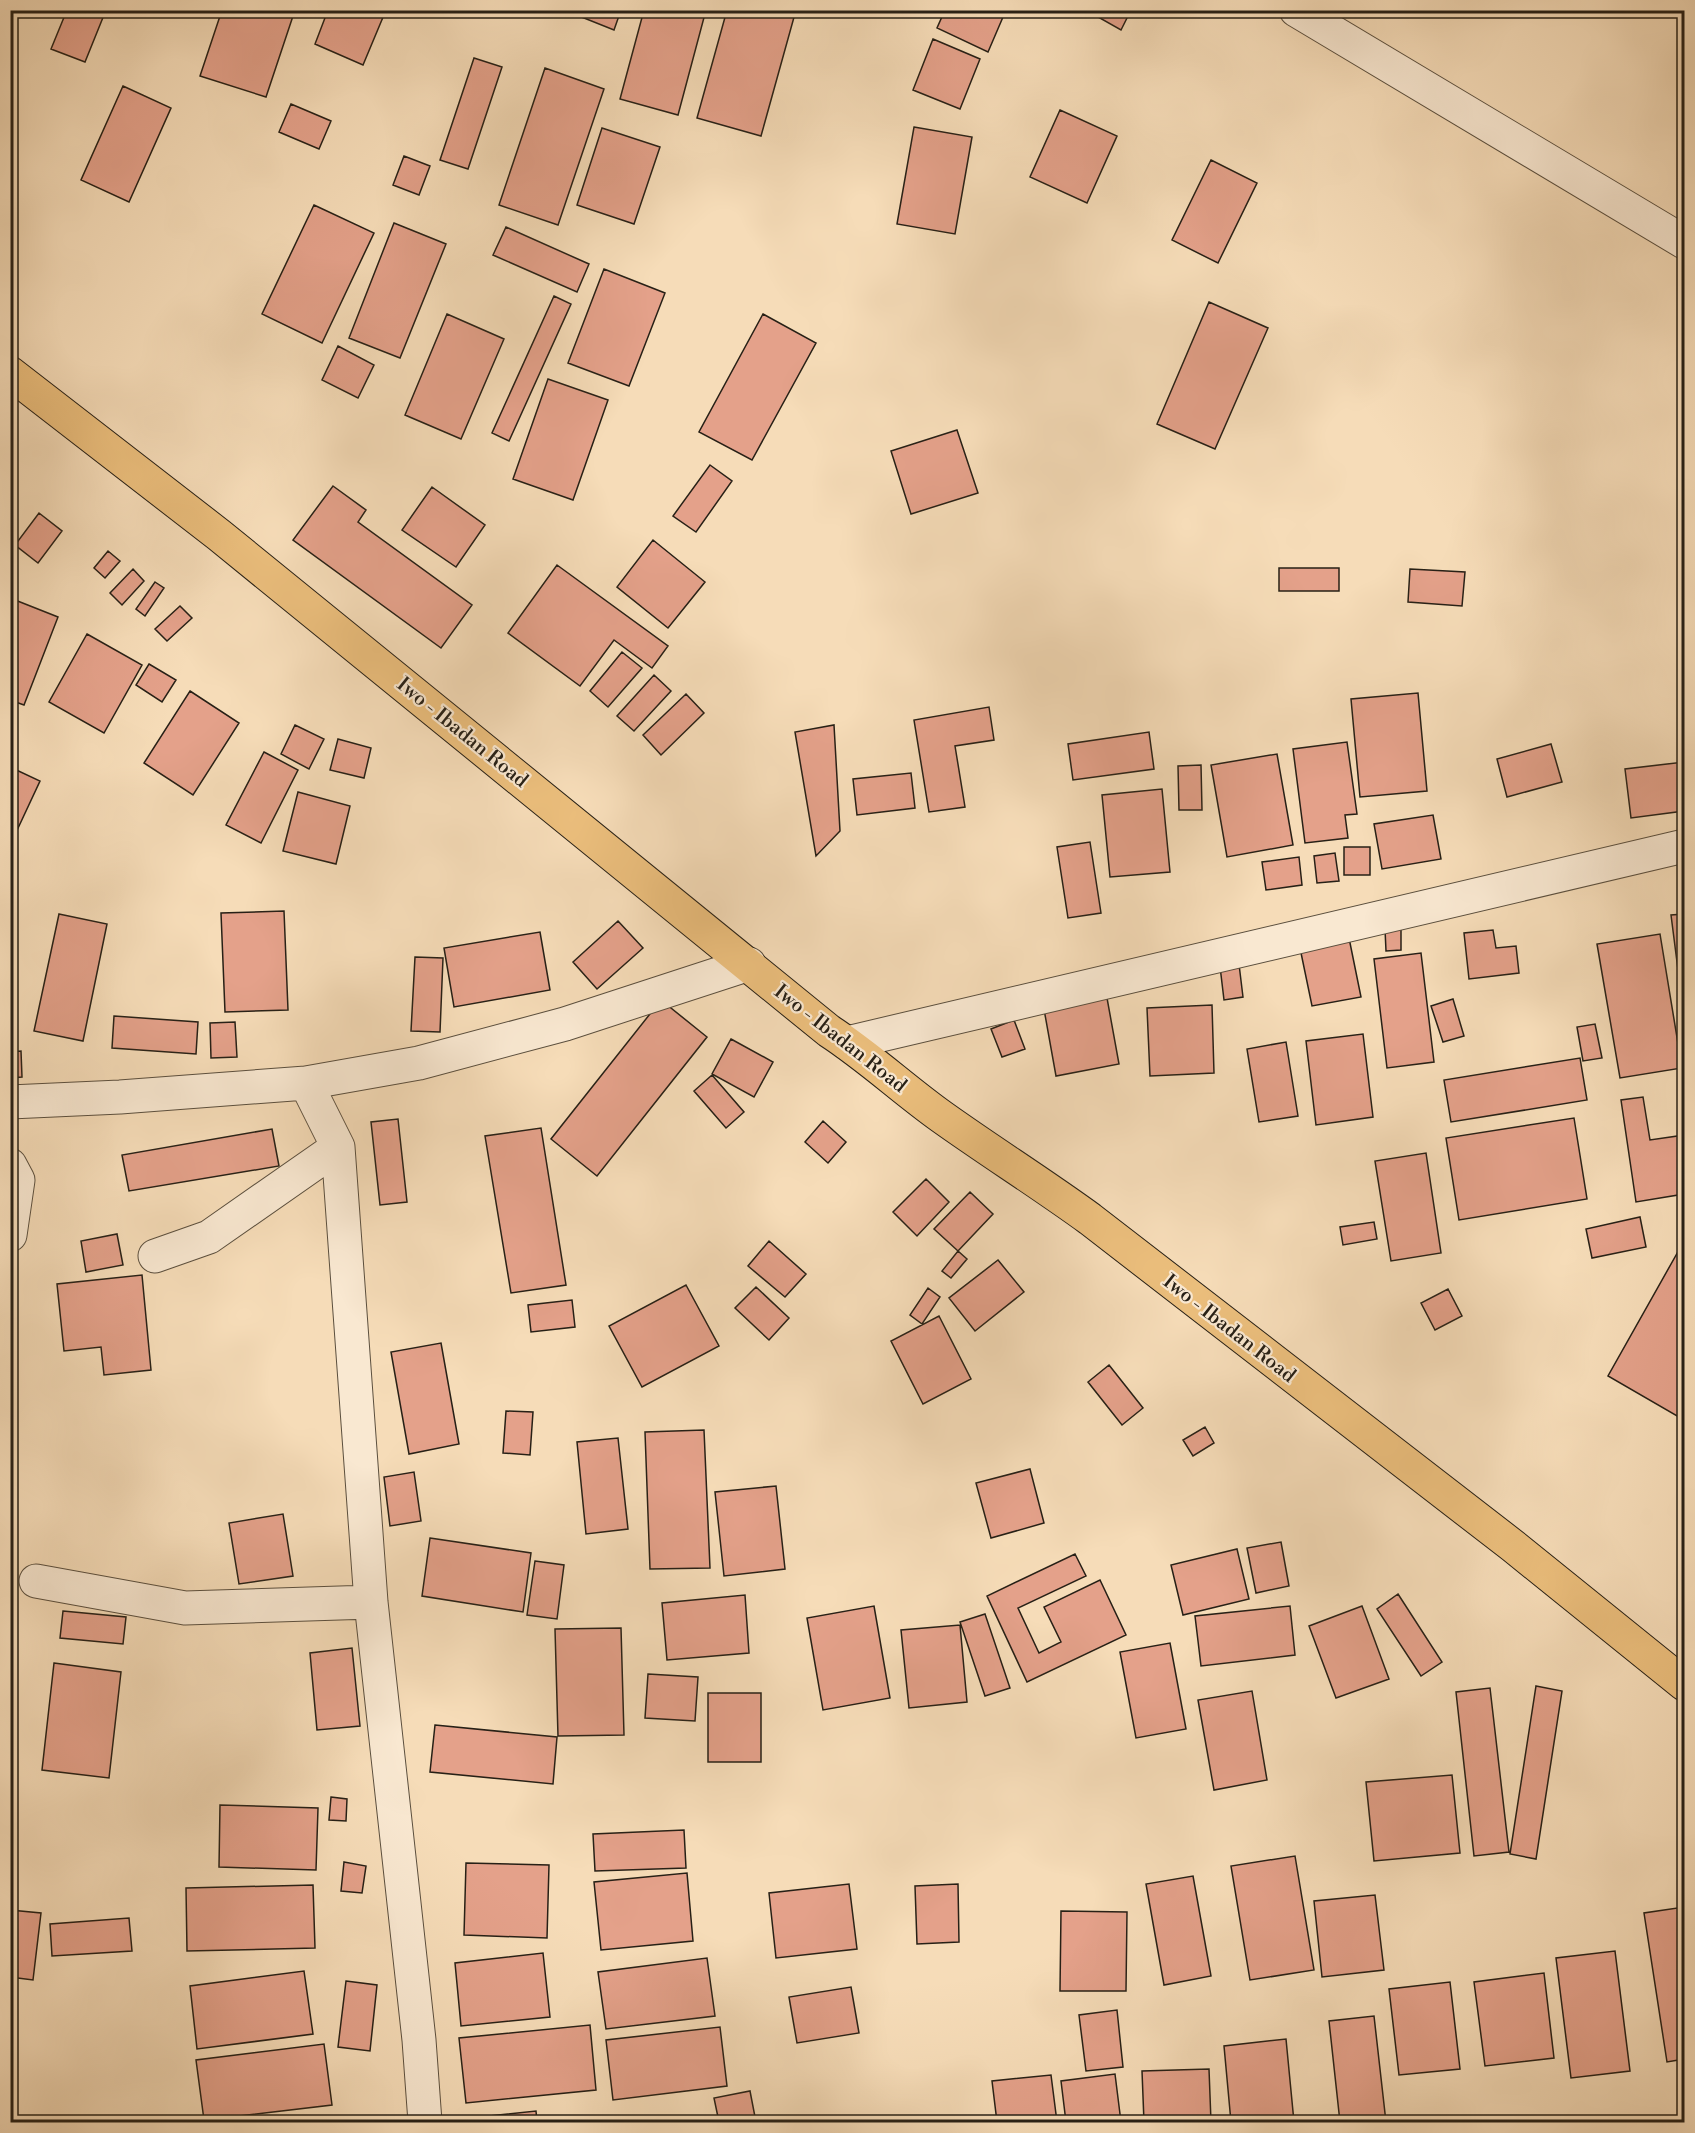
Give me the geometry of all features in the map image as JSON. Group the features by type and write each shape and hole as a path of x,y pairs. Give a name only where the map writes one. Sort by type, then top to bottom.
{"main road":[{"name":"Iwo - Ibadan Road","path":"10,374 219,535 829,1031 941,1117 1040,1183 1099,1226 1513,1546 1684,1684"}],"street":[{"path":"1296,10 1684,242"},
{"path":"847,1043 1684,846"},
{"path":"10,1102 120,1098 306,1083 419,1063 565,1024 749,964"},
{"path":"306,1083 338,1146 371,1602 425,2122"},
{"path":"155,1256 209,1237 338,1146"},
{"path":"10,1165 18,1180 10,1235"},
{"path":"36,1581 185,1608 371,1602"}],"building":[{"path":"67,10 106,10 85,62 51,49"},
{"path":"222,10 295,10 266,97 200,76"},
{"path":"328,10 386,10 363,65 315,44"},
{"path":"564,10 621,10 614,30"},
{"path":"644,10 706,10 678,115 620,99"},
{"path":"727,10 796,10 761,136 697,118"},
{"path":"945,10 1006,10 988,52 937,28"},
{"path":"1102,10 1131,10 1121,30 1098,17"},
{"path":"933,39 980,59 960,109 913,90"},
{"path":"474,58 502,67 468,169 440,160"},
{"path":"545,68 604,89 558,225 499,205"},
{"path":"123,86 171,108 129,202 81,180"},
{"path":"291,104 331,121 319,149 279,132"},
{"path":"1060,110 1117,136 1087,203 1030,177"},
{"path":"914,127 972,137 955,234 897,224"},
{"path":"602,128 660,147 634,224 577,205"},
{"path":"404,156 430,166 419,195 393,185"},
{"path":"1211,160 1257,183 1218,263 1172,240"},
{"path":"314,205 374,233 322,343 262,314"},
{"path":"394,223 446,244 400,358 349,338"},
{"path":"506,227 589,264 577,292 493,255"},
{"path":"604,269 665,293 629,386 568,363"},
{"path":"554,296 571,304 509,441 492,433"},
{"path":"1209,302 1268,328 1215,449 1157,424"},
{"path":"447,314 504,339 461,439 405,415"},
{"path":"763,314 816,343 752,460 699,432"},
{"path":"338,346 374,365 358,398 322,380"},
{"path":"548,379 608,400 573,500 513,479"},
{"path":"957,430 978,493 911,514 891,451"},
{"path":"710,465 732,481 696,532 673,516"},
{"path":"333,486 366,510 358,522 472,605 441,648 293,540"},
{"path":"432,487 485,525 456,567 402,530"},
{"path":"39,513 62,531 38,563 15,545"},
{"path":"653,540 705,582 668,628 617,587"},
{"path":"108,551 120,561 105,578 94,568"},
{"path":"557,565 668,646 652,668 614,640 580,686 508,633"},
{"path":"1279,568 1339,568 1339,591 1279,591"},
{"path":"133,569 144,581 122,605 110,593"},
{"path":"1410,569 1465,572 1462,606 1408,602"},
{"path":"155,582 164,588 145,616 136,609"},
{"path":"10,598 58,617 24,705 10,700"},
{"path":"180,606 192,618 167,641 155,629"},
{"path":"87,634 142,665 104,733 49,702"},
{"path":"622,652 642,668 608,707 590,691"},
{"path":"149,664 176,680 162,702 136,685"},
{"path":"654,675 671,691 634,731 617,716"},
{"path":"190,691 239,723 193,795 144,763"},
{"path":"1418,693 1427,791 1360,797 1351,699"},
{"path":"686,694 704,713 661,755 643,735"},
{"path":"989,707 994,740 955,746 965,807 929,812 914,720"},
{"path":"295,725 324,739 309,769 281,754"},
{"path":"834,725 840,831 816,856 795,732"},
{"path":"1149,732 1154,769 1073,780 1068,744"},
{"path":"338,739 371,748 364,778 330,770"},
{"path":"1347,742 1357,814 1345,815 1348,838 1305,843 1293,749"},
{"path":"1551,744 1562,782 1507,797 1497,759"},
{"path":"264,752 298,770 261,843 226,825"},
{"path":"1277,754 1293,845 1227,857 1211,765"},
{"path":"1684,762 1684,811 1631,818 1625,769"},
{"path":"1201,765 1202,810 1179,810 1178,766"},
{"path":"10,767 40,781 12,841 10,840"},
{"path":"911,773 915,808 857,815 853,779"},
{"path":"1162,789 1170,872 1110,877 1102,795"},
{"path":"298,792 350,806 336,864 283,851"},
{"path":"1433,815 1441,859 1382,869 1374,824"},
{"path":"1090,842 1101,913 1068,918 1057,847"},
{"path":"1344,847 1370,847 1370,875 1344,875"},
{"path":"1335,853 1339,881 1317,883 1314,856"},
{"path":"1299,857 1302,885 1266,890 1262,862"},
{"path":"284,911 288,1010 225,1012 221,913"},
{"path":"59,914 107,924 83,1041 34,1031"},
{"path":"1684,914 1684,1017 1671,915"},
{"path":"618,921 643,948 597,989 573,962"},
{"path":"1385,929 1401,929 1401,950 1386,951"},
{"path":"1493,930 1496,948 1516,946 1519,973 1469,979 1464,933"},
{"path":"540,932 550,990 454,1007 444,948"},
{"path":"1660,934 1682,1068 1620,1078 1597,944"},
{"path":"1349,938 1361,997 1312,1006 1300,948"},
{"path":"1421,953 1434,1062 1387,1068 1374,959"},
{"path":"1238,956 1243,997 1224,1000 1219,958"},
{"path":"415,957 443,958 440,1032 411,1031"},
{"path":"1105,987 1119,1064 1056,1076 1042,998"},
{"path":"1453,999 1464,1036 1443,1042 1431,1006"},
{"path":"661,1000 707,1037 597,1176 551,1139"},
{"path":"1212,1005 1214,1073 1150,1076 1147,1008"},
{"path":"114,1016 198,1022 196,1054 112,1048"},
{"path":"1014,1020 1025,1049 1002,1057 991,1029"},
{"path":"235,1022 237,1057 211,1058 210,1023"},
{"path":"1595,1024 1602,1058 1583,1061 1577,1027"},
{"path":"1363,1034 1373,1117 1316,1125 1306,1041"},
{"path":"731,1039 773,1062 754,1097 712,1074"},
{"path":"1286,1042 1298,1116 1259,1122 1247,1049"},
{"path":"21,1051 22,1077 10,1078 10,1052"},
{"path":"1580,1058 1587,1100 1451,1122 1444,1080"},
{"path":"712,1075 744,1112 726,1128 694,1091"},
{"path":"1684,1089 1684,1135 1678,1090"},
{"path":"1643,1097 1650,1140 1684,1135 1684,1194 1636,1202 1621,1100"},
{"path":"1574,1118 1587,1199 1459,1220 1446,1138"},
{"path":"398,1119 407,1202 380,1205 371,1122"},
{"path":"823,1121 846,1142 828,1163 805,1142"},
{"path":"541,1128 566,1285 511,1293 485,1136"},
{"path":"272,1129 279,1166 129,1191 122,1155"},
{"path":"1426,1153 1441,1253 1391,1261 1375,1161"},
{"path":"926,1179 949,1202 917,1236 893,1212"},
{"path":"970,1192 993,1214 958,1251 934,1229"},
{"path":"1640,1217 1646,1247 1592,1258 1586,1229"},
{"path":"1374,1222 1377,1239 1343,1245 1340,1227"},
{"path":"117,1234 123,1265 86,1272 81,1241"},
{"path":"769,1241 806,1274 785,1297 748,1266"},
{"path":"1684,1241 1684,1420 1608,1376"},
{"path":"958,1251 967,1259 951,1278 942,1271"},
{"path":"998,1260 1024,1292 975,1331 949,1298"},
{"path":"142,1275 151,1370 104,1375 101,1347 64,1351 57,1284"},
{"path":"686,1285 719,1346 642,1387 609,1326"},
{"path":"756,1287 789,1318 769,1340 735,1308"},
{"path":"928,1288 940,1297 922,1324 910,1315"},
{"path":"1448,1289 1462,1316 1435,1330 1421,1303"},
{"path":"572,1300 575,1327 531,1332 528,1305"},
{"path":"939,1316 971,1379 923,1404 891,1341"},
{"path":"441,1343 459,1444 409,1454 391,1352"},
{"path":"1109,1365 1143,1408 1122,1425 1088,1382"},
{"path":"506,1411 533,1412 530,1455 503,1453"},
{"path":"1205,1427 1214,1443 1193,1456 1183,1440"},
{"path":"704,1430 710,1568 650,1569 645,1432"},
{"path":"618,1438 628,1529 586,1534 577,1442"},
{"path":"1030,1469 1044,1523 991,1538 976,1483"},
{"path":"414,1472 421,1521 390,1526 384,1477"},
{"path":"776,1486 785,1569 724,1576 715,1492"},
{"path":"283,1514 293,1576 239,1584 229,1523"},
{"path":"430,1538 531,1553 523,1612 422,1596"},
{"path":"1281,1542 1289,1586 1256,1593 1247,1548"},
{"path":"1237,1549 1249,1599 1183,1615 1171,1565"},
{"path":"1075,1554 1086,1576 1018,1608 1039,1653 1061,1642 1044,1607 1100,1580 1126,1635 1027,1682 987,1596"},
{"path":"535,1561 564,1565 557,1619 527,1615"},
{"path":"1398,1594 1442,1662 1421,1676 1377,1609"},
{"path":"745,1595 749,1653 667,1660 662,1603"},
{"path":"874,1606 890,1698 823,1710 807,1618"},
{"path":"1290,1606 1295,1655 1201,1666 1195,1616"},
{"path":"1362,1606 1389,1679 1336,1698 1309,1626"},
{"path":"63,1611 126,1617 123,1644 60,1638"},
{"path":"985,1614 1010,1688 985,1696 960,1622"},
{"path":"960,1625 967,1702 909,1708 901,1630"},
{"path":"621,1628 624,1735 558,1736 555,1629"},
{"path":"1170,1643 1186,1729 1136,1738 1120,1652"},
{"path":"352,1648 360,1726 317,1730 310,1653"},
{"path":"54,1663 121,1672 109,1778 42,1770"},
{"path":"648,1674 698,1677 695,1721 645,1718"},
{"path":"1536,1686 1562,1691 1536,1859 1510,1854"},
{"path":"1490,1688 1509,1852 1474,1856 1456,1692"},
{"path":"1252,1691 1267,1780 1214,1790 1198,1700"},
{"path":"708,1693 761,1693 761,1762 708,1762"},
{"path":"435,1725 557,1737 553,1784 430,1772"},
{"path":"1452,1775 1460,1853 1374,1861 1366,1782"},
{"path":"331,1797 347,1799 346,1821 329,1820"},
{"path":"220,1805 318,1808 316,1870 219,1867"},
{"path":"684,1830 686,1868 595,1871 593,1834"},
{"path":"1295,1856 1314,1970 1250,1980 1231,1866"},
{"path":"344,1862 366,1866 362,1893 341,1891"},
{"path":"466,1863 549,1865 547,1938 464,1935"},
{"path":"687,1873 693,1941 601,1950 594,1882"},
{"path":"1193,1876 1211,1976 1164,1985 1146,1884"},
{"path":"849,1884 857,1949 776,1958 769,1893"},
{"path":"958,1884 959,1942 917,1944 915,1886"},
{"path":"313,1885 315,1948 187,1951 186,1888"},
{"path":"1375,1895 1384,1970 1322,1977 1314,1901"},
{"path":"1684,1907 1684,2059 1667,2062 1644,1913"},
{"path":"10,1910 41,1913 33,1980 10,1977"},
{"path":"1061,1911 1127,1912 1126,1991 1060,1991"},
{"path":"129,1918 132,1951 52,1956 50,1924"},
{"path":"1615,1951 1630,2071 1571,2078 1556,1958"},
{"path":"543,1953 550,2017 461,2026 455,1963"},
{"path":"707,1958 715,2016 606,2029 598,1972"},
{"path":"304,1971 313,2034 197,2049 190,1986"},
{"path":"1544,1973 1554,2058 1485,2066 1474,1982"},
{"path":"346,1981 377,1985 370,2051 338,2047"},
{"path":"1450,1982 1460,2069 1399,2075 1389,1989"},
{"path":"851,1987 859,2033 797,2043 789,1997"},
{"path":"1117,2010 1123,2067 1086,2071 1079,2015"},
{"path":"1374,2016 1386,2122 1340,2122 1329,2021"},
{"path":"590,2025 596,2090 466,2103 459,2038"},
{"path":"720,2027 727,2086 613,2100 606,2040"},
{"path":"1286,2039 1294,2122 1231,2122 1224,2046"},
{"path":"324,2044 332,2105 204,2120 196,2060"},
{"path":"1209,2069 1211,2122 1144,2122 1142,2071"},
{"path":"1115,2074 1121,2122 1066,2122 1061,2081"},
{"path":"1051,2075 1057,2122 997,2122 992,2081"},
{"path":"750,2091 756,2122 719,2122 714,2098"},
{"path":"536,2111 537,2122 472,2122 471,2118"},
{"path":"832,2116 833,2122 798,2122"}]}
